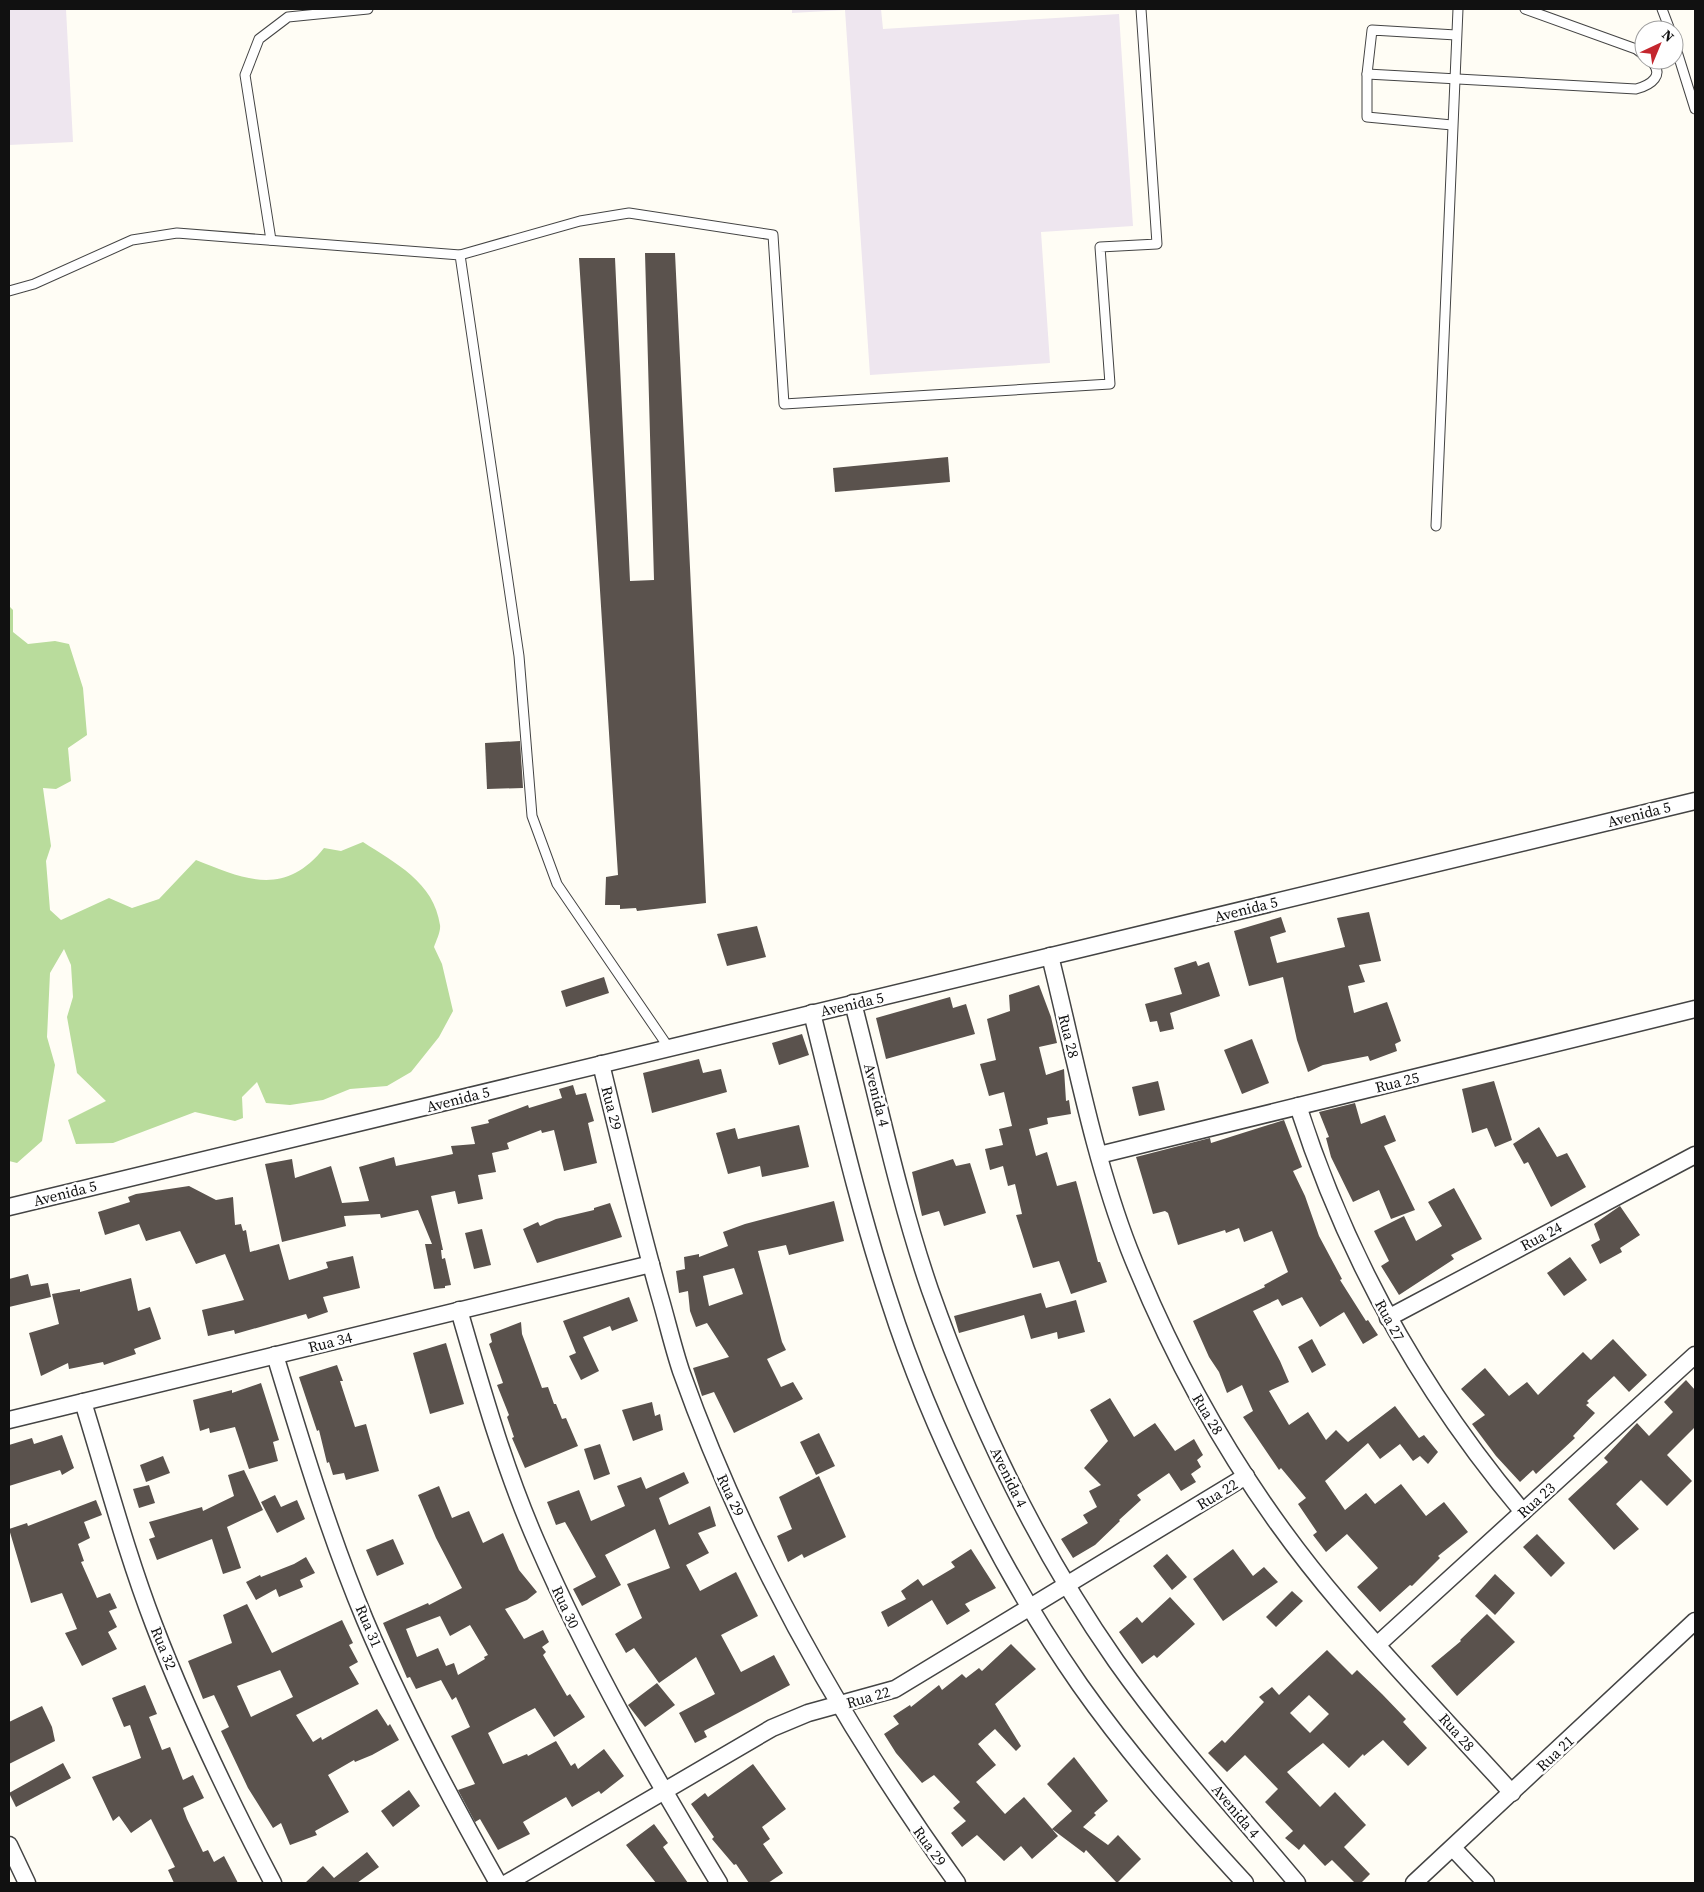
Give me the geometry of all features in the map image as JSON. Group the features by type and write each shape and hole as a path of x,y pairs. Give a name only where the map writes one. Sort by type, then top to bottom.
{"street":[{"name":"Avenida 5","path":"9,1207 1695,800"},
{"name":"Rua 28","path":"1050,956 1099,1154 1128,1247 1170,1344 1195,1392 1272,1515 1340,1603 1512,1793"},
{"name":"Avenida 4","path":"853,1003 904,1202 933,1297 959,1367 991,1440 1027,1514 1115,1660 1171,1734 1297,1883"},
{"name":"Rua 25","path":"1099,1154 1695,1009"},
{"path":"812,1013 862,1213 889,1301 919,1383 952,1458 990,1534 1031,1607 1080,1684 1137,1760 1245,1883"},
{"name":"Rua 29","path":"601,1064 651,1264 680,1369 717,1466 772,1583 840,1705 905,1811 957,1883"},
{"name":"Rua 27","path":"1298,1106 1314,1158 1360,1263 1388,1318 1447,1415 1484,1466 1523,1512"},
{"name":"Rua 24","path":"1388,1318 1695,1155"},
{"name":"Rua 34","path":"9,1420 651,1264"},
{"name":"Rua 30","path":"459,1310 493,1428 536,1542 597,1671 663,1792 719,1883"},
{"name":"Rua 31","path":"275,1355 316,1490 365,1619 431,1759 498,1883"},
{"name":"Rua 23","path":"1377,1645 1695,1355"},
{"name":"Rua 32","path":"83,1402 128,1551 154,1625 216,1769 273,1883"},
{"name":"Rua 22","path":"507,1883 772,1728 808,1713 895,1689 1246,1476"},
{"name":"Rua 21","path":"1414,1883 1695,1621"},
{"path":"9,1845 27,1883"},
{"path":"1453,1848 1486,1883"}],"lane":[{"path":"271,240 245,76 259,40 288,17 368,9"},
{"path":"9,291 34,284 132,240 177,233 460,254 580,221 629,213 773,235 784,404 1110,384 1100,247 1157,244 1141,9"},
{"path":"1436,526 1458,9"},
{"path":"1524,9 1634,48"},
{"path":"1452,124 1367,117 1367,74 1372,30 1456,35"},
{"path":"1367,74 1636,89 1649,86 1656,78 1655,70"},
{"path":"1683,70 1695,109"},
{"path":"460,254 519,656 532,816 557,884 669,1048"}],"shaded area":[{"path":"9,9 66,9 73,142 9,145"},
{"path":"792,9 881,9 883,29 1119,14 1133,226 1041,232 1050,363 870,375 845,10 792,13"}],"green space":[{"path":"9,606 13,610 13,632 28,644 55,641 69,644 83,688 87,735 68,748 71,781 56,789 43,788 51,846 46,861 50,910 61,920 109,898 132,908 159,899 196,860 248,878 280,879 295,873 309,863 324,848 341,851 363,842 400,866 421,885 430,897 440,925 434,947 442,964 453,1011 439,1037 411,1072 387,1086 350,1089 323,1100 290,1105 266,1103 257,1082 242,1097 243,1118 235,1121 195,1112 113,1143 76,1144 68,1120 106,1101 77,1073 67,1017 73,997 71,965 64,949 50,973 47,1037 55,1065 42,1141 17,1163 9,1161"}],"building":[{"path":"645,253 675,253 706,903 637,911 636,908 620,909 620,905 605,905 606,877 618,875 579,258 615,258 630,581 654,580"},
{"path":"948,457 950,482 835,492 833,468"},
{"path":"520,741 523,788 487,789 485,743"},
{"path":"1369,912 1381,961 1359,965 1365,982 1348,986 1354,1013 1387,1002 1401,1041 1395,1044 1397,1051 1370,1061 1368,1056 1323,1065 1308,1072 1297,1040 1283,977 1249,986 1234,931 1281,917 1286,932 1270,937 1277,963 1345,947 1337,918"},
{"path":"757,926 766,957 727,966 717,934"},
{"path":"1196,961 1198,966 1209,962 1220,996 1170,1013 1174,1029 1160,1032 1157,1021 1150,1022 1145,1004 1182,994 1174,968"},
{"path":"604,977 609,993 566,1007 561,991"},
{"path":"1039,985 1051,1017 1057,1043 1039,1047 1046,1075 1064,1069 1066,1101 1069,1100 1071,1114 1047,1118 1048,1124 1029,1129 1036,1156 1047,1152 1057,1186 1076,1181 1098,1262 1100,1262 1107,1282 1071,1294 1059,1261 1033,1268 1016,1215 1022,1214 1015,1184 1008,1186 1003,1166 990,1170 985,1149 1003,1145 999,1129 1012,1126 1004,1092 989,1096 980,1064 996,1060 987,1019 1010,1011 1009,995"},
{"path":"950,997 953,1008 966,1004 975,1034 886,1059 876,1018"},
{"path":"802,1034 809,1055 779,1065 772,1043"},
{"path":"1252,1039 1269,1083 1242,1094 1224,1050"},
{"path":"699,1059 703,1073 721,1069 727,1092 652,1113 643,1073"},
{"path":"1158,1081 1165,1110 1139,1116 1132,1087"},
{"path":"1494,1081 1512,1140 1495,1147 1487,1128 1472,1133 1462,1089"},
{"path":"573,1085 576,1095 586,1093 594,1121 588,1123 597,1163 564,1171 554,1130 542,1133 541,1130 507,1143 509,1149 492,1153 496,1172 478,1175 483,1199 458,1204 455,1191 431,1196 443,1250 441,1250 442,1259 445,1258 451,1285 445,1286 445,1288 434,1289 425,1244 432,1244 418,1210 381,1218 380,1214 344,1216 346,1226 282,1242 265,1164 292,1159 295,1178 331,1166 342,1203 369,1201 359,1167 394,1157 396,1166 453,1154 451,1146 475,1144 471,1127 489,1123 488,1120 528,1105 529,1108 562,1098 559,1089"},
{"path":"1355,1103 1361,1124 1385,1115 1396,1141 1384,1146 1415,1210 1391,1219 1379,1190 1353,1202 1331,1157 1326,1138 1329,1137 1319,1112"},
{"path":"1284,1120 1302,1167 1293,1171 1305,1196 1319,1236 1342,1279 1340,1280 1366,1321 1368,1320 1378,1335 1363,1344 1344,1312 1320,1327 1302,1297 1282,1306 1278,1299 1253,1311 1289,1382 1269,1391 1289,1425 1308,1412 1326,1440 1336,1430 1348,1442 1395,1406 1419,1438 1424,1435 1438,1452 1428,1464 1420,1456 1413,1461 1400,1444 1380,1459 1368,1443 1325,1481 1345,1510 1366,1493 1375,1504 1401,1484 1426,1516 1444,1502 1468,1532 1438,1556 1440,1558 1412,1586 1410,1585 1380,1612 1357,1587 1378,1568 1347,1534 1326,1552 1313,1535 1317,1532 1298,1504 1306,1498 1281,1468 1279,1470 1243,1417 1253,1411 1242,1385 1227,1393 1219,1372 1209,1357 1193,1321 1265,1287 1264,1285 1288,1272 1272,1231 1244,1242 1239,1228 1226,1233 1225,1230 1178,1245 1168,1213 1165,1211 1153,1214 1136,1157 1210,1138 1211,1143"},
{"path":"799,1125 809,1167 762,1177 760,1166 728,1174 716,1133 735,1128 738,1139"},
{"path":"1539,1127 1557,1157 1567,1153 1586,1187 1551,1207 1528,1162 1524,1164 1513,1144"},
{"path":"953,1159 956,1166 970,1163 986,1213 944,1226 939,1211 922,1216 912,1172"},
{"path":"189,1186 216,1200 233,1197 235,1225 241,1224 243,1231 246,1230 250,1252 279,1244 289,1280 328,1268 326,1262 353,1256 360,1288 323,1297 328,1312 308,1319 306,1314 235,1334 234,1330 208,1336 202,1310 244,1300 225,1254 196,1264 180,1231 146,1241 139,1224 105,1235 98,1212 130,1202 128,1197 136,1194"},
{"path":"1454,1188 1482,1239 1451,1255 1454,1259 1399,1295 1381,1266 1389,1261 1374,1231 1404,1216 1416,1241 1442,1226 1428,1202"},
{"path":"834,1201 844,1241 789,1255 786,1245 758,1251 782,1342 786,1350 767,1359 781,1387 793,1382 803,1399 734,1433 714,1392 702,1396 693,1368 729,1357 707,1323 696,1327 690,1311 688,1291 679,1293 676,1271 685,1269 684,1257 699,1254 699,1257 728,1246 723,1232 745,1224","holes":["734,1268 743,1294 709,1306 703,1276"]},
{"path":"610,1203 622,1237 537,1263 523,1229 538,1222 540,1226 556,1219 594,1210 594,1208"},
{"path":"1620,1206 1640,1235 1620,1248 1622,1252 1600,1264 1591,1245 1600,1240 1594,1224"},
{"path":"482,1229 491,1265 474,1269 465,1233"},
{"path":"1570,1257 1587,1280 1564,1296 1547,1273"},
{"path":"28,1274 31,1286 48,1283 51,1297 9,1307 9,1279"},
{"path":"131,1278 138,1311 150,1307 161,1339 134,1349 136,1354 104,1365 103,1362 69,1369 68,1363 41,1376 29,1333 59,1324 52,1294 80,1289 80,1292"},
{"path":"1041,1293 1046,1308 1076,1300 1085,1332 1058,1339 1057,1332 1031,1339 1024,1315 959,1333 954,1316"},
{"path":"629,1297 638,1321 612,1331 610,1326 583,1337 599,1371 581,1380 569,1356 576,1353 563,1321"},
{"path":"521,1322 522,1334 542,1388 548,1387 554,1404 556,1404 562,1419 566,1418 578,1446 525,1468 512,1438 514,1437 507,1417 509,1415 497,1385 503,1383 489,1344 492,1342 490,1334"},
{"path":"1312,1339 1326,1365 1312,1373 1298,1347"},
{"path":"1613,1339 1647,1375 1629,1392 1614,1376 1587,1401 1589,1403 1586,1405 1595,1413 1573,1436 1575,1438 1536,1474 1533,1470 1520,1482 1496,1456 1472,1424 1485,1415 1461,1389 1485,1368 1509,1396 1527,1382 1538,1395 1583,1352 1591,1360"},
{"path":"446,1343 464,1404 430,1414 413,1353"},
{"path":"337,1365 343,1381 340,1381 355,1427 366,1424 379,1471 346,1480 344,1473 333,1475 329,1462 327,1463 319,1430 317,1431 299,1377"},
{"path":"1686,1380 1695,1390 1695,1427 1667,1455 1692,1481 1667,1506 1641,1480 1616,1504 1639,1529 1614,1550 1568,1499 1608,1462 1604,1458 1637,1423 1649,1436 1673,1412 1664,1402"},
{"path":"261,1383 279,1440 273,1442 278,1461 249,1469 235,1427 210,1433 209,1428 200,1431 193,1400 232,1390 232,1393"},
{"path":"1110,1398 1134,1437 1155,1423 1175,1451 1194,1439 1203,1455 1197,1460 1201,1467 1191,1474 1196,1482 1181,1491 1169,1473 1137,1495 1141,1500 1120,1521 1095,1545 1073,1558 1061,1539 1088,1523 1083,1515 1097,1507 1089,1491 1101,1485 1084,1468 1108,1441 1090,1410"},
{"path":"652,1402 655,1416 660,1414 663,1430 633,1441 622,1410"},
{"path":"819,1433 835,1466 816,1475 800,1442"},
{"path":"62,1435 74,1468 62,1475 60,1470 9,1486 9,1445 32,1438 34,1444"},
{"path":"600,1444 610,1474 594,1480 584,1449"},
{"path":"163,1456 170,1473 146,1482 140,1465"},
{"path":"244,1470 263,1510 227,1527 241,1568 223,1574 212,1539 157,1560 149,1539 155,1537 149,1522 202,1507 203,1511 234,1496 228,1475"},
{"path":"684,1472 689,1483 659,1498 669,1525 710,1506 716,1526 698,1533 709,1553 686,1565 700,1591 736,1572 758,1616 721,1635 741,1672 774,1655 790,1685 704,1731 707,1737 695,1743 679,1713 715,1694 696,1657 659,1683 634,1648 626,1653 615,1634 642,1618 627,1584 670,1568 655,1529 605,1555 621,1585 582,1606 573,1589 596,1577 565,1522 556,1525 547,1502 579,1490 591,1521 625,1506 617,1486 641,1477 646,1489"},
{"path":"819,1476 846,1537 804,1558 802,1554 788,1562 777,1536 792,1529 779,1497"},
{"path":"149,1485 155,1503 139,1508 133,1489"},
{"path":"439,1486 452,1518 469,1511 483,1543 503,1533 519,1570 537,1592 527,1600 505,1609 524,1639 543,1630 549,1642 542,1647 546,1652 543,1655 567,1696 570,1694 585,1717 554,1737 535,1708 488,1733 503,1764 527,1754 528,1756 556,1741 571,1766 575,1763 578,1769 604,1749 624,1776 601,1794 599,1791 572,1807 566,1797 523,1822 530,1834 498,1850 480,1819 475,1822 458,1790 475,1784 451,1736 470,1727 456,1697 452,1700 441,1680 416,1689 410,1677 407,1678 383,1623 428,1603 429,1605 462,1588 436,1538 418,1495","holes":["440,1616 450,1636 470,1625 488,1655 484,1657 485,1659 458,1675 454,1663 446,1666 438,1648 417,1657 406,1629"]},
{"path":"275,1495 281,1507 297,1500 305,1519 277,1533 261,1502"},
{"path":"96,1500 102,1515 84,1522 90,1538 78,1544 84,1561 81,1562 97,1598 110,1593 117,1608 109,1611 117,1627 108,1632 117,1649 82,1666 65,1633 77,1629 62,1593 31,1603 9,1529 27,1523 28,1526"},
{"path":"1537,1534 1565,1563 1551,1577 1523,1547"},
{"path":"393,1539 404,1564 377,1576 366,1550"},
{"path":"971,1549 996,1588 965,1604 970,1611 947,1625 932,1600 888,1627 881,1612 906,1599 901,1591 918,1579 923,1586 955,1567 951,1562"},
{"path":"1233,1549 1253,1576 1264,1567 1278,1582 1223,1621 1193,1579"},
{"path":"1167,1554 1187,1577 1172,1590 1153,1566"},
{"path":"306,1557 315,1573 300,1580 303,1587 279,1597 276,1589 256,1600 246,1582 260,1575 261,1577 294,1564"},
{"path":"1495,1574 1515,1593 1495,1615 1475,1596"},
{"path":"1292,1591 1303,1601 1276,1627 1266,1617"},
{"path":"1170,1597 1195,1624 1157,1658 1154,1655 1142,1664 1119,1632 1137,1617 1142,1623"},
{"path":"247,1604 272,1653 342,1620 353,1643 349,1645 358,1662 349,1667 359,1684 296,1715 313,1742 321,1737 322,1740 377,1709 388,1726 390,1724 399,1740 372,1755 355,1762 354,1760 328,1775 349,1812 315,1831 317,1835 290,1845 281,1823 273,1828 248,1788 221,1731 229,1727 214,1695 203,1699 188,1661 232,1643 223,1615","holes":["280,1670 293,1697 251,1717 237,1686"]},
{"path":"1487,1614 1515,1642 1457,1696 1431,1666 1461,1641"},
{"path":"1011,1644 1036,1669 995,1704 1021,1746 1016,1751 995,1729 978,1744 996,1765 976,1782 1005,1814 1024,1797 1058,1836 1032,1859 1021,1846 1004,1861 977,1835 962,1847 951,1833 966,1821 953,1808 960,1802 934,1775 922,1783 896,1753 884,1734 899,1724 893,1716 910,1705 911,1707 939,1685 942,1690 962,1674 966,1678 979,1668 982,1671"},
{"path":"1327,1650 1352,1675 1357,1670 1382,1694 1406,1719 1403,1722 1427,1748 1408,1766 1383,1740 1364,1756 1363,1754 1349,1768 1323,1743 1287,1772 1320,1807 1335,1792 1366,1825 1344,1847 1370,1874 1361,1883 1355,1883 1332,1860 1325,1866 1304,1844 1299,1850 1285,1838 1293,1831 1265,1802 1278,1789 1245,1755 1227,1772 1208,1753 1222,1740 1225,1743 1264,1702 1259,1697 1272,1687 1279,1695","holes":["1309,1695 1329,1714 1310,1733 1290,1713"]},
{"path":"657,1683 675,1705 645,1727 628,1705"},
{"path":"145,1685 157,1714 149,1717 162,1750 170,1747 183,1780 193,1775 204,1798 183,1808 187,1819 203,1852 208,1850 214,1862 224,1856 238,1883 174,1883 168,1870 175,1867 151,1819 131,1833 119,1816 113,1821 92,1777 141,1758 130,1725 124,1727 112,1698"},
{"path":"42,1706 52,1727 55,1741 9,1764 9,1722"},
{"path":"1074,1757 1108,1801 1094,1813 1096,1815 1083,1827 1108,1845 1118,1835 1141,1859 1117,1883 1086,1850 1084,1853 1052,1829 1072,1811 1047,1784"},
{"path":"63,1763 71,1778 16,1807 9,1793"},
{"path":"753,1764 786,1809 762,1827 770,1839 763,1844 783,1873 768,1883 749,1883 736,1864 734,1865 712,1839 714,1837 691,1804 705,1793 708,1797"},
{"path":"409,1790 420,1806 393,1827 381,1811"},
{"path":"654,1824 668,1843 663,1847 688,1883 656,1883 626,1845"},
{"path":"367,1852 379,1867 357,1883 305,1883 323,1866 334,1878"}]}
